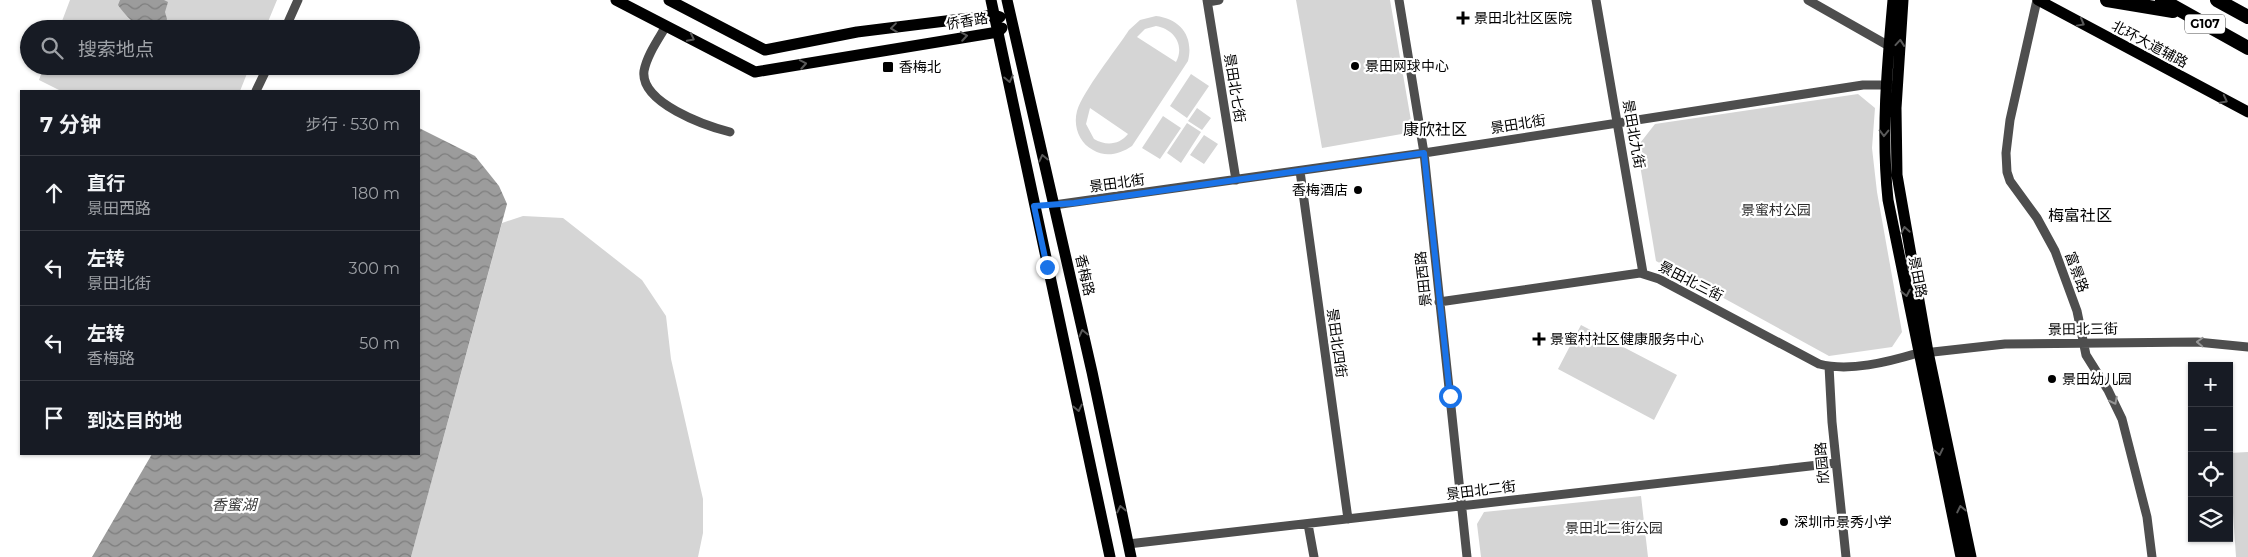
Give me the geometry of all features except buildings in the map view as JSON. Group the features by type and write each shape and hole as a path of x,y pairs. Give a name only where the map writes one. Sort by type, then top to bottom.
{"highway":[{"path":"2107,0 2185,13"},
{"name":"G107","path":"2162,0 2248,48"},
{"name":"G107","path":"2217,0 2248,16"},
{"path":"2230,0 2248,13"}],"main road":[{"name":"侨香路","path":"616,0 755,72 998,32 1011,21"},
{"name":"侨香路","path":"669,0 765,50 857,32 994,15 1011,21"},
{"path":"992,0 1034,206 1110,557"},
{"name":"香梅路","path":"1007,0 1092,372 1131,557"},
{"name":"景田路","path":"1893,0 1889,46 1898,185 1923,353 1961,557"},
{"name":"景田路","path":"1891,85 1903,0"},
{"name":"北环大道辅路","path":"2038,0 2248,112"},
{"path":"1030,184 1054,205"},
{"path":"1034,206 1054,205"},
{"name":"景田路","path":"1923,353 1971,557"},
{"path":"1072,382 1073,374 1078,368 1086,367 1092,372"}],"street":[{"path":"289,20 298,0"},
{"path":"1207,1 1219,0"},
{"name":"景田西路","path":"1399,0 1424,153 1467,557"},
{"name":"景田北九街","path":"1596,0 1644,273"},
{"path":"1808,0 1889,46"},
{"name":"富景路","path":"2038,0 2010,120 2006,153 2007,172 2010,181 2037,218 2058,257 2077,311 2086,355 2108,390 2126,428 2146,517 2152,557"},
{"name":"景田北七街","path":"1207,1 1236,180"},
{"path":"666,26 646,63 644,80 648,89 662,102 701,123 730,132"},
{"path":"256,90 264,75"},
{"name":"景田北街","path":"1054,205 1424,153 1862,85 1891,85"},
{"name":"景田北四街","path":"1302,171 1351,519"},
{"name":"景田北三街","path":"1439,302 1630,273 1644,273 1659,279 1809,359 1829,366 2005,344 2197,342 2248,347"},
{"name":"欣园路","path":"1829,366 1836,463 1846,557"},
{"name":"景田北二街","path":"1128,544 1836,463"},
{"path":"1308,524 1314,557"}],"green space":[{"path":"70,0 277,0 269,20 62,20"},
{"name":"景田网球中心","path":"1296,0 1390,0 1413,132 1322,148"},
{"path":"1156,16 1179,25 1184,31 1189,44 1188,61 1132,146 1113,154 1103,154 1088,147 1081,139 1076,122 1077,111 1100,70 1129,30 1140,20","holes":["1156,26 1168,30 1176,39 1179,50 1176,62 1137,37 1145,29","1090,108 1128,134 1121,140 1112,143 1103,143 1094,139 1086,124"]},
{"path":"1191,74 1209,86 1187,118 1170,106"},
{"path":"41,75 246,75 240,90 59,90 39,80"},
{"name":"景蜜村公园","path":"1858,94 1875,108 1872,148 1877,192 1902,332 1892,347 1829,356 1656,261 1637,147 1655,124"},
{"path":"1197,108 1211,118 1202,130 1188,121"},
{"path":"1163,116 1181,128 1160,159 1142,148"},
{"path":"1187,123 1201,132 1181,163 1167,153"},
{"path":"1204,135 1218,144 1204,164 1190,155"},
{"path":"523,216 563,218 642,280 666,316 671,359 703,499 703,533 698,557 411,557 502,223"},
{"path":"1581,325 1677,375 1654,420 1558,369"},
{"path":"2248,452 2248,557 2236,557 2233,512 2233,453"},
{"name":"景田北二街公园","path":"1641,496 1648,557 1481,557 1477,524 1484,512"}],"water":[{"path":"120,0 164,0 168,2 165,12 167,19 131,20 118,5"},
{"name":"香蜜湖","path":"420,128 475,156 499,186 507,204 411,557 92,557 151,455 420,455"}],"place":[{"name":"景田北社区医院","path":"1463,18"},
{"name":"景田网球中心","path":"1355,66"},
{"name":"香梅北","path":"888,67"},
{"name":"香梅酒店","path":"1358,190"},
{"name":"景蜜村社区健康服务中心","path":"1539,339"},
{"name":"景田幼儿园","path":"2052,379"},
{"name":"深圳市景秀小学","path":"1784,522"}],"district":[{"name":"康欣社区","path":"1435,129"},
{"name":"梅富社区","path":"2080,215"}],"route":[{"path":"1047,267 1034,206 1074,203 1424,153 1450,396"}]}
